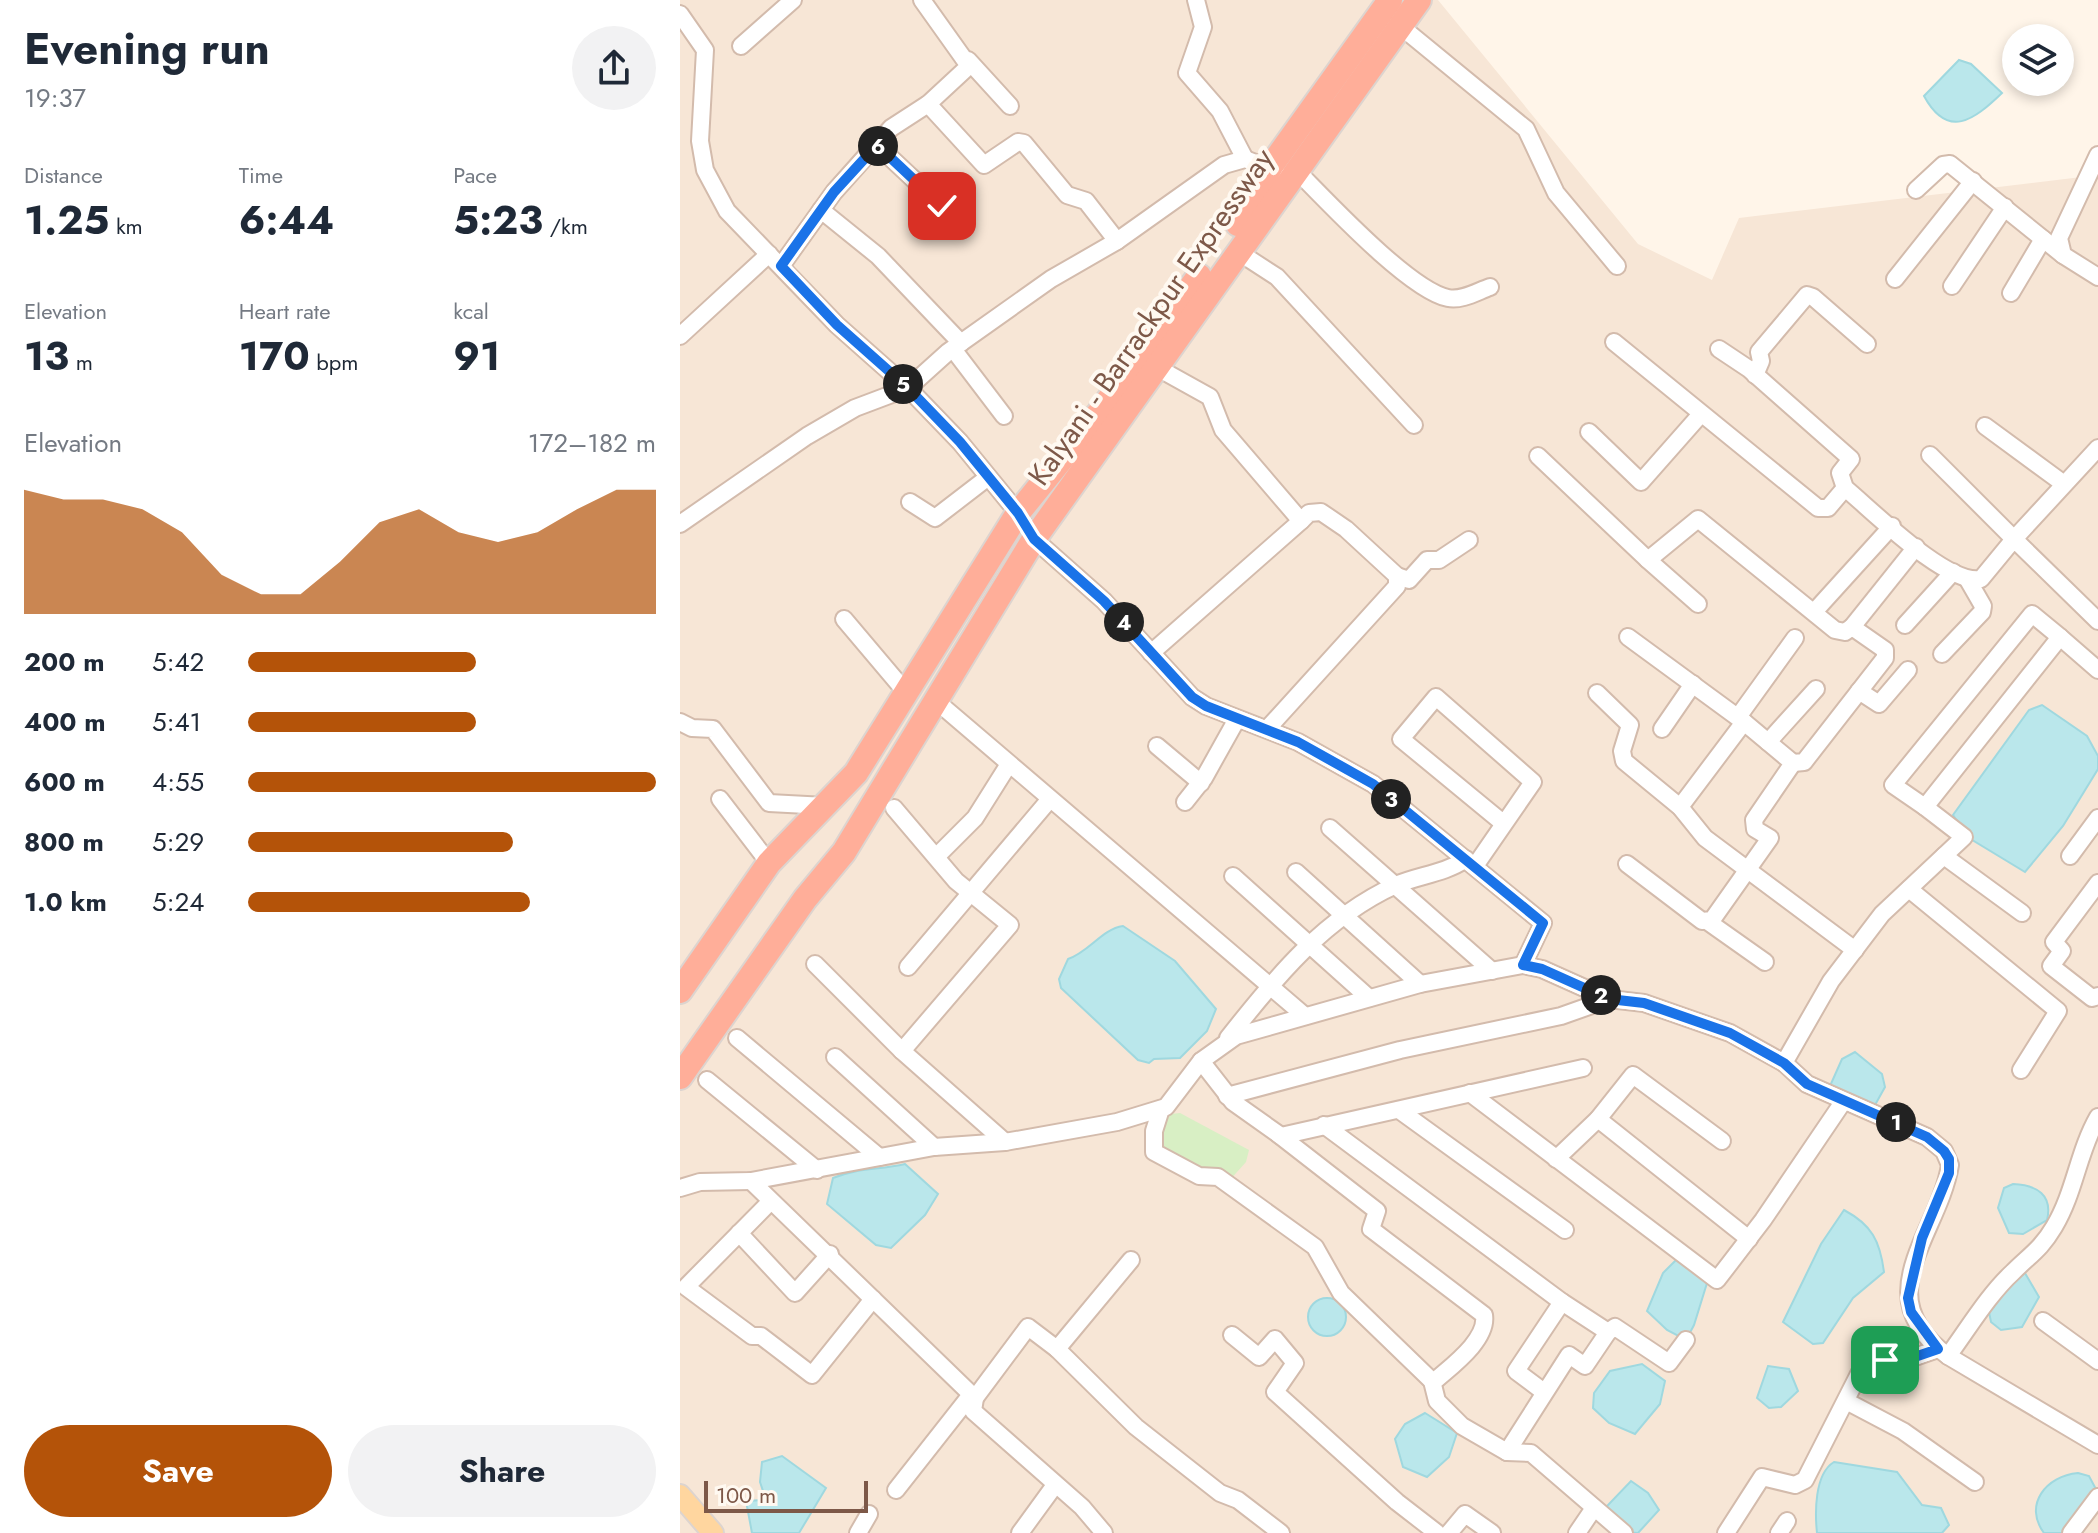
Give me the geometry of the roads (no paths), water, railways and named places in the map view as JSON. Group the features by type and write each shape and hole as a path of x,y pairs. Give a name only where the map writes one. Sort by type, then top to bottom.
{"highway":[{"path":"680,991 769,863 856,773 904,690 1018,513 1099,413 1249,209 1285,172 1390,0"},
{"name":"Kalyani - Barrackpur Expressway","path":"680,1077 805,899 844,852 1034,539 1237,251 1285,172 1419,0"}],"main road":[{"path":"680,1495 713,1533"}],"street":[{"path":"741,46 793,0"},
{"path":"922,0 968,60 1010,106"},
{"path":"1196,0 1203,27 1187,73 1220,111 1245,159"},
{"path":"680,14 705,50 700,141 705,170 727,211 837,325 908,388 960,442 1018,513 1034,539 1104,601 1192,697 1237,719 1268,728 1373,784 1543,923 1523,965"},
{"path":"1399,25 1526,129 1556,193 1617,266"},
{"path":"680,336 775,260 895,124 928,104 967,68 968,60"},
{"path":"928,104 984,165 1018,142 1024,143 1067,195 1086,201 1117,241"},
{"path":"877,145 942,206"},
{"path":"2063,255 2059,238 2098,155"},
{"path":"680,524 807,436 855,408 908,388 957,346 1051,279 1117,241 1224,165 1245,159 1285,172 1371,245 1441,296 1463,297 1490,287"},
{"path":"1916,190 1947,164 1973,181 2063,255 2098,277"},
{"path":"1895,279 1973,181"},
{"path":"1952,286 2005,207"},
{"path":"821,210 878,256 957,346 1004,416"},
{"path":"2011,293 2043,239"},
{"path":"1237,251 1277,277 1414,425"},
{"path":"1755,375 1761,361 1759,352 1807,295 1867,344"},
{"path":"1614,342 1818,508 1828,508 1845,488"},
{"path":"1719,349 1755,375 1851,459 1840,473 1845,488 1916,547 1961,576 1981,600 1982,612 1942,654"},
{"path":"1156,367 1210,397 1223,430 1301,521"},
{"path":"1589,432 1641,482 1701,414"},
{"path":"1985,426 2064,484"},
{"path":"1905,625 1961,576 1981,579 2098,448"},
{"path":"1930,455 2098,621"},
{"path":"1538,456 1698,604"},
{"path":"910,502 935,518 987,478"},
{"path":"1151,653 1309,513 1321,512 1346,529 1397,576 1409,580 1427,560 1439,560 1469,540"},
{"path":"1648,560 1698,519 1835,630 1845,632 1916,547"},
{"path":"1814,612 1892,526"},
{"path":"1268,728 1397,586 1397,576"},
{"path":"1784,1063 1831,981 1882,914 1964,837 1893,785 2032,614 2098,670"},
{"path":"844,619 904,690"},
{"path":"1628,637 1741,719 1793,763 1804,762 1885,658 1885,650 1852,627"},
{"path":"1925,807 2060,637"},
{"path":"1680,807 1795,638"},
{"path":"1859,691 1879,704 1908,670"},
{"path":"1662,729 1693,684"},
{"path":"1768,742 1816,689"},
{"path":"1597,693 1630,725 1622,751 1624,761 1680,807 1705,838 1855,950"},
{"path":"1503,823 1401,739 1436,697 1533,782 1503,823 1470,863 1397,884 1345,916 1308,945 1227,1039 1201,1061 1161,1109 1154,1131 1154,1152 1199,1176 1218,1177 1315,1247 1341,1293 1432,1381 1437,1401 1462,1426 1507,1452 1531,1453 1624,1533"},
{"path":"935,700 1305,1016"},
{"path":"1185,802 1201,783 1237,719"},
{"path":"680,722 692,728 713,729 769,803 826,806"},
{"path":"1157,746 1201,783"},
{"path":"1707,921 1712,920 1770,838 1755,829 1754,820 1793,763"},
{"path":"937,856 975,818 1009,764"},
{"path":"720,799 769,863"},
{"path":"908,967 1050,799"},
{"path":"894,808 956,881 1010,925 902,1051"},
{"path":"2070,856 2098,818"},
{"path":"1330,828 1492,971"},
{"path":"1944,856 2022,913"},
{"path":"1627,864 1765,962"},
{"path":"1296,872 1420,984"},
{"path":"1233,876 1369,998"},
{"path":"2098,883 2054,942 2062,951 2051,966 2092,998 2098,996"},
{"path":"1909,889 2058,1011 2021,1070"},
{"path":"815,964 902,1051 1005,1142"},
{"path":"1227,1039 1420,984 1523,965 1542,969 1609,999 1644,1003 1730,1033 1784,1063 1807,1084 1927,1137 1949,1159 1949,1173 1922,1238 1908,1298 1911,1312 1943,1353 2098,1445"},
{"path":"2035,992 2055,969"},
{"path":"1227,1096 1400,1050 1561,1016 1609,999"},
{"path":"737,1038 879,1157"},
{"path":"835,1057 934,1147"},
{"path":"1201,1061 1227,1096 1377,1211 1371,1229 1484,1315 1486,1323 1469,1349 1432,1381"},
{"path":"1278,1134 1583,1068"},
{"path":"1556,1159 1598,1119 1633,1075 1722,1141"},
{"path":"707,1080 817,1170"},
{"path":"1470,1093 1717,1280 1749,1239 1843,1102"},
{"path":"680,1188 700,1182 751,1181 934,1147 1005,1142 1104,1125 1161,1109"},
{"path":"1399,1110 1565,1230"},
{"path":"1726,1533 1762,1477 1795,1485 1805,1480 1860,1372 1870,1362 1906,1360 1943,1353 2012,1272 2037,1254 2069,1197 2085,1140 2098,1117"},
{"path":"1598,1119 1749,1239"},
{"path":"1324,1125 1562,1302 1608,1332"},
{"path":"751,1181 770,1202 830,1254 972,1397 973,1411 1082,1507 1104,1533"},
{"path":"770,1202 686,1287 752,1336 761,1336 812,1375 873,1299"},
{"path":"739,1233 795,1293 830,1254"},
{"path":"1057,1349 1131,1260"},
{"path":"1544,1392 1516,1371 1562,1302"},
{"path":"2043,1321 2098,1361"},
{"path":"896,1490 1028,1327 1057,1349 1136,1427 1220,1493 1238,1500 1281,1533"},
{"path":"1507,1452 1569,1355 1585,1366 1608,1332 1615,1327 1669,1363 1686,1340"},
{"path":"1232,1335 1259,1357 1275,1339 1295,1363 1275,1392 1397,1502 1437,1533"},
{"path":"1846,1401 1903,1431 1975,1482"},
{"path":"1020,1533 1055,1485"},
{"path":"2071,1533 2098,1497"},
{"path":"1577,1533 1594,1508"},
{"path":"858,1533 869,1514"},
{"path":"1449,1533 1465,1514 1492,1533"}],"water":[{"path":"1959,60 1971,64 2002,93 1971,117 1952,122 1933,110 1924,96"},
{"path":"2042,705 2087,736 2098,756 2098,769 2063,826 2025,872 1969,838 1953,815 2029,710"},
{"path":"1123,926 1175,961 1216,1009 1207,1031 1180,1058 1154,1059 1149,1063 1138,1060 1061,988 1059,979 1068,959 1108,931"},
{"path":"1855,1052 1882,1074 1885,1087 1875,1105 1830,1086 1842,1059"},
{"path":"905,1164 938,1194 925,1215 891,1248 876,1245 827,1204 833,1178 850,1172"},
{"path":"2013,1184 2036,1189 2048,1204 2047,1220 2023,1234 2009,1233 1998,1208 2004,1188"},
{"path":"1844,1210 1862,1222 1873,1235 1884,1272 1853,1298 1823,1343 1813,1344 1783,1322 1821,1244"},
{"path":"1678,1258 1700,1272 1700,1277 1707,1283 1686,1340 1667,1330 1647,1311 1663,1273"},
{"path":"2022,1268 2039,1297 2022,1327 2001,1330 1991,1322 1988,1307"},
{"path":"1327,1298 1340,1304 1346,1317 1340,1330 1327,1336 1314,1330 1308,1317 1314,1304"},
{"path":"1642,1364 1665,1381 1660,1404 1635,1434 1609,1423 1593,1408 1594,1393 1610,1371"},
{"path":"1768,1366 1789,1369 1798,1391 1781,1407 1769,1408 1757,1398"},
{"path":"1425,1413 1457,1433 1449,1457 1427,1477 1403,1467 1395,1439 1405,1424"},
{"path":"782,1456 826,1488 799,1533 752,1533 746,1501 766,1500 760,1482 762,1462"},
{"path":"1834,1462 1897,1472 1922,1505 1941,1508 1949,1525 1942,1533 1817,1533 1819,1485 1827,1468"},
{"path":"2078,1473 2089,1476 2098,1493 2067,1533 2044,1533 2036,1512 2041,1494 2056,1480"},
{"path":"1631,1481 1648,1493 1659,1510 1638,1533 1616,1527 1607,1506"}]}
